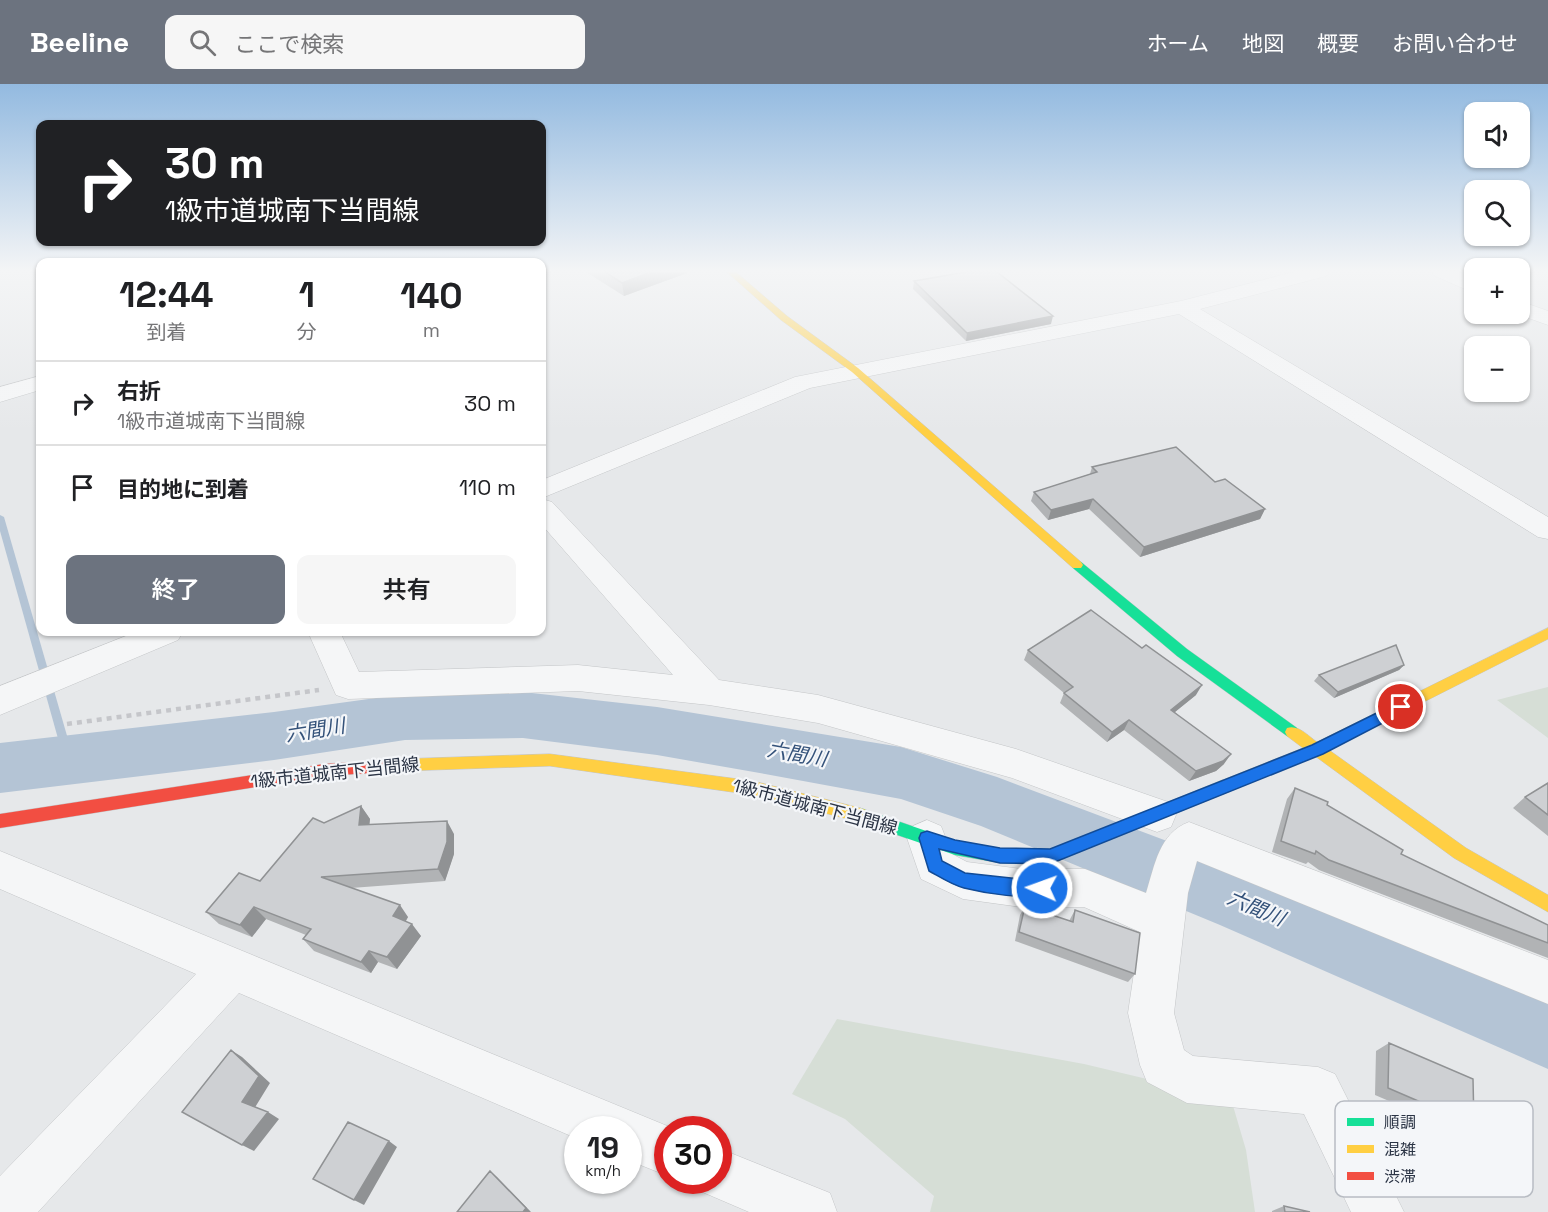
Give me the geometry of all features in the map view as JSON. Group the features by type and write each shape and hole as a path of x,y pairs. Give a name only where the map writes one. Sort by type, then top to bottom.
{"street":[{"path":"793,325 855,370 1140,621 1220,684 1317,749 1460,853 1548,904"},
{"path":"546,488 803,382 1094,325"},
{"path":"1209,325 1548,530"},
{"path":"0,395 36,384"},
{"path":"546,512 709,692"},
{"name":"1級市道城南下当間線","path":"0,821 324,770 454,761 550,760 753,788 868,817 955,848 1000,856 1050,857 1317,749 1548,633"},
{"path":"26,690 157,636"},
{"path":"326,636 348,686 578,678 709,692 818,709 1004,761 1148,819"},
{"path":"927,838 935,866 963,880 1021,888 1169,890"},
{"path":"1335,1125 1318,1091 1187,1079 1164,1065 1151,1012 1169,890 1189,840 1548,982"},
{"path":"0,870 583,1116"},
{"path":"2,1212 233,967"},
{"path":"732,1179 811,1212"},
{"path":"1371,1197 1378,1212"}],"path":[{"path":"67,724 348,686"}],"shaded area":[{"path":"1548,687 1548,738 1497,700"},
{"path":"837,1019 1084,1064 1231,1099 1246,1150 1255,1212 930,1212 934,1196 845,1119 792,1094"}],"building":[{"path":"958,325 1009,325 967,333"},
{"path":"1176,447 1215,482 1225,479 1265,509 1144,547 1093,499 1051,510 1034,492 1097,472 1092,467"},
{"path":"1091,610 1142,648 1146,645 1202,685 1171,710 1231,754 1223,761 1196,771 1129,720 1112,732 1064,693 1073,687 1028,650"},
{"path":"1396,645 1404,665 1338,692 1319,675"},
{"path":"1548,783 1548,815 1525,797"},
{"path":"1295,788 1328,802 1327,805 1403,850 1401,854 1548,925 1548,943 1329,860 1316,851 1315,854 1281,841"},
{"path":"361,806 359,825 447,821 447,842 438,869 321,877 400,905 393,916 412,924 387,957 369,951 361,962 303,939 311,929 254,907 240,925 206,912 239,873 260,881 313,818 324,823"},
{"path":"1025,906 1073,922 1075,910 1140,933 1135,974 1019,932"},
{"path":"1389,1043 1473,1079 1473,1101 1418,1101 1388,1088"},
{"path":"231,1050 259,1076 242,1102 268,1112 242,1145 182,1112"},
{"path":"348,1122 389,1141 354,1200 313,1179"},
{"path":"490,1171 526,1208 523,1212 457,1212"},
{"path":"1284,1206 1310,1212 1285,1212"}],"waterway":[{"path":"0,517 69,760"},
{"name":"六間川","path":"0,768 274,736 405,717 523,715 657,731 765,749 901,773 997,804 1244,902 1548,1031"}],"traffic: fast":[{"path":"1077,565 1182,652 1292,732"},
{"path":"860,815 955,848 1000,856 1050,857 1223,787"}],"traffic: slow":[{"path":"793,325 855,370 1077,565"},
{"path":"1223,787 1317,749 1548,633"},
{"path":"1292,732 1460,853 1548,904"},
{"path":"402,765 550,760 753,788 860,815"}],"traffic: jam":[{"path":"0,821 324,770 402,765"}],"route":[{"path":"1042,888 1021,888 963,880 935,866 927,838 955,848 1000,856 1050,857 1317,749 1401,707"}]}
